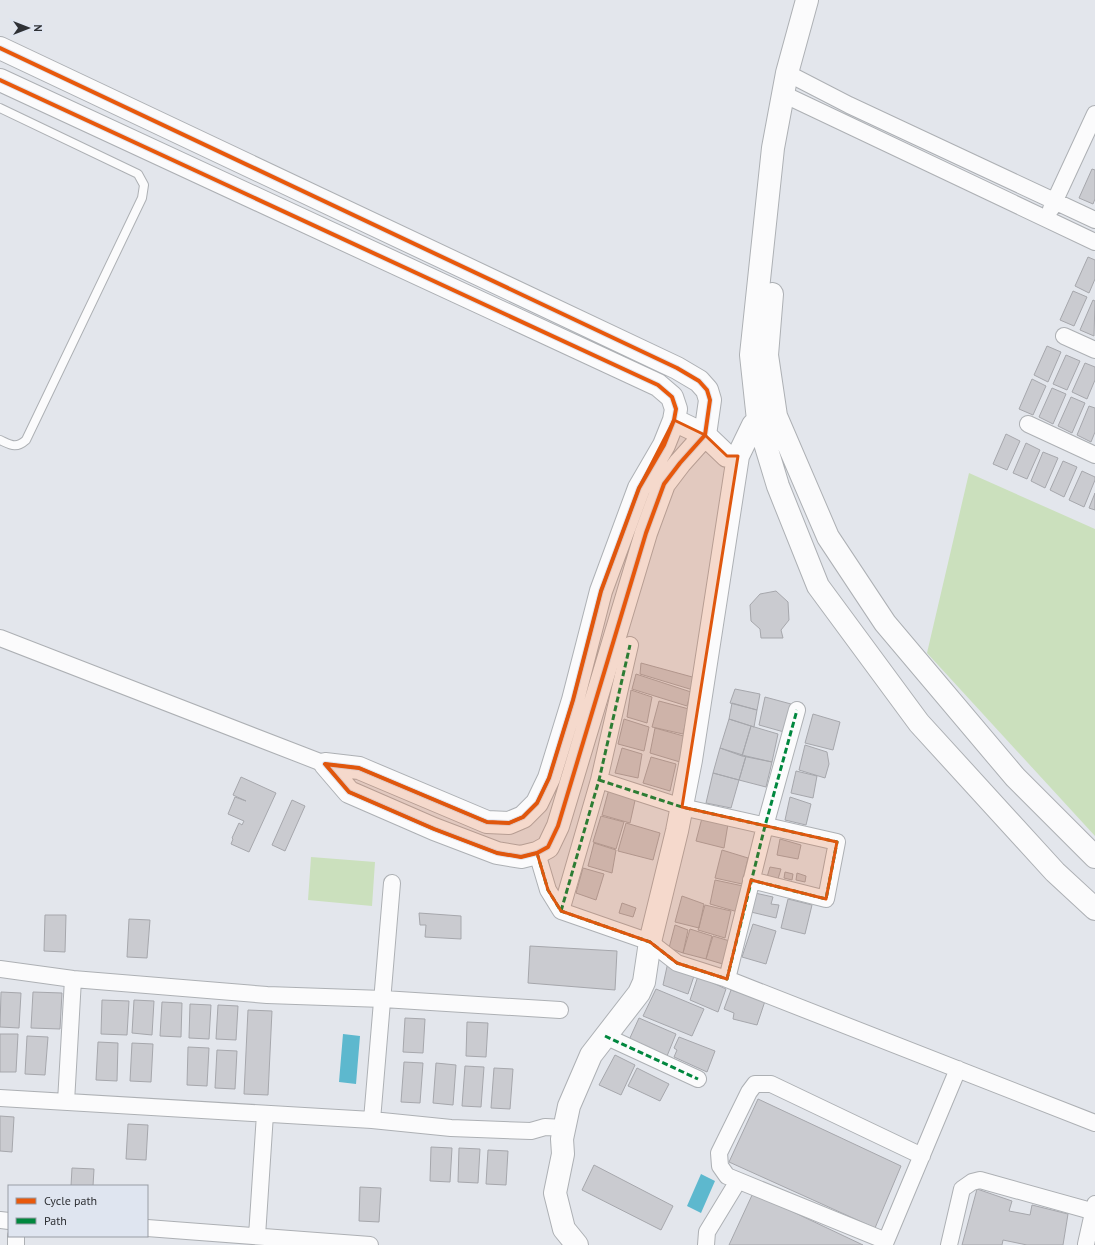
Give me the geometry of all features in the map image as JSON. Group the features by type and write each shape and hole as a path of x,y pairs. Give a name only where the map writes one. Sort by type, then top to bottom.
{"street":[{"path":"807,0 790,86 779,187 767,355 767,418 778,486 818,586 919,723 1054,872 1095,909"},
{"path":"790,86 820,0"},
{"path":"0,48 677,368 699,381 707,390 710,400 705,435 680,463 664,484 646,533 558,826 548,847 537,853 521,857 497,853 434,829 349,792 325,764"},
{"path":"0,80 658,385 672,397 676,409 674,420 664,445 638,488 601,591 573,700 549,778 536,803 523,817 509,823 487,822 359,768 325,764 0,638"},
{"path":"790,86 849,105 1095,220"},
{"path":"790,86 1046,220 1095,242"},
{"path":"1046,220 1095,114"},
{"path":"1064,336 1095,350"},
{"path":"577,1245 564,1230 555,1193 563,1154 564,1133 569,1106 591,1055 639,994 644,982 650,942 677,831 691,760 738,456 753,425 767,418"},
{"path":"767,418 828,537 885,623 1015,777 1095,857"},
{"path":"674,420 705,435 727,456 738,456"},
{"path":"1028,424 1095,455"},
{"path":"561,911 600,780 630,645"},
{"path":"727,979 751,880 796,710"},
{"path":"600,780 682,807 837,842 826,899 751,880"},
{"path":"537,853 548,890 561,911 650,942 677,963 727,979 1095,1123"},
{"path":"372,1120 392,883"},
{"path":"0,970 73,979 268,995 383,999 560,1010"},
{"path":"66,1102 73,979"},
{"path":"605,1036 698,1079"},
{"path":"922,1156 771,1084 755,1084 749,1092 719,1153 720,1166 727,1176 889,1243 922,1156 958,1069"},
{"path":"0,1098 372,1120 452,1128 531,1131 546,1127 564,1133"},
{"path":"257,1236 265,1114"},
{"path":"949,1245 962,1189 972,1182 980,1180 1094,1210 1086,1244"},
{"path":"706,1245 707,1232 738,1181"},
{"path":"148,1228 370,1245"}],"lane":[{"path":"0,108 138,174 144,185 142,198 26,440 20,445 12,445 0,440"}],"highlighted area":[{"path":"674,420 705,435 727,456 738,456 682,807 837,842 826,899 751,880 727,979 677,963 650,942 561,911 548,890 537,853 521,857 497,853 434,829 349,792 325,764 359,768 487,822 509,823 523,817 537,803 549,778 573,700 601,591 639,488"}],"green space":[{"path":"969,473 1095,529 1095,836 927,653"},
{"path":"311,857 375,862 372,906 308,900"}],"water":[{"path":"343,1034 360,1036 356,1084 339,1082"},
{"path":"701,1174 715,1181 701,1213 687,1206"}],"building":[{"path":"1092,169 1095,170 1095,199 1093,204 1079,198"},
{"path":"1088,257 1095,260 1095,279 1089,293 1075,286"},
{"path":"1073,291 1087,297 1074,326 1060,320"},
{"path":"1093,300 1095,301 1094,336 1080,330"},
{"path":"1047,346 1061,352 1048,382 1034,375"},
{"path":"1066,355 1080,361 1067,390 1053,384"},
{"path":"1085,363 1095,367 1095,380 1087,399 1072,392"},
{"path":"1032,379 1046,386 1033,415 1019,409"},
{"path":"1052,388 1066,394 1053,424 1039,417"},
{"path":"1071,397 1085,403 1072,433 1058,426"},
{"path":"1089,406 1095,408 1095,432 1091,442 1077,435"},
{"path":"1006,434 1020,441 1007,470 993,464"},
{"path":"1026,443 1040,450 1027,479 1013,473"},
{"path":"1043,452 1058,458 1045,488 1031,481"},
{"path":"1063,461 1077,467 1064,497 1050,490"},
{"path":"1082,471 1095,477 1084,507 1069,500"},
{"path":"1095,493 1095,510 1089,508"},
{"path":"776,591 788,602 789,620 781,630 783,638 761,638 760,629 751,621 750,605 760,594"},
{"path":"641,663 696,678 693,690 640,674"},
{"path":"636,674 691,692 687,706 632,689"},
{"path":"735,689 760,694 757,710 730,703"},
{"path":"631,690 652,697 647,723 627,717"},
{"path":"765,697 791,704 784,732 759,725"},
{"path":"659,701 689,709 683,734 652,727"},
{"path":"732,703 757,710 754,727 729,719"},
{"path":"813,714 840,722 833,750 805,743"},
{"path":"624,719 649,727 644,751 618,744"},
{"path":"729,719 751,726 742,756 720,748"},
{"path":"751,726 778,734 772,762 742,756"},
{"path":"655,728 687,737 680,762 650,753"},
{"path":"805,745 827,752 829,764 825,778 799,770"},
{"path":"622,748 642,754 638,778 615,773"},
{"path":"720,748 746,756 739,780 713,773"},
{"path":"746,756 772,762 766,787 739,780"},
{"path":"651,757 676,764 670,791 643,783"},
{"path":"796,771 817,776 813,798 791,793"},
{"path":"713,773 739,780 731,808 706,803"},
{"path":"241,777 276,793 249,852 231,844 232,838 239,823 242,825 244,821 228,814 235,797 246,801 233,795"},
{"path":"609,789 636,796 630,823 602,815"},
{"path":"790,797 811,804 806,825 785,820"},
{"path":"292,800 305,806 285,851 272,845"},
{"path":"601,816 624,822 616,849 593,842"},
{"path":"702,818 728,824 724,848 696,841"},
{"path":"626,823 660,833 653,860 618,851"},
{"path":"780,839 801,845 798,859 777,855"},
{"path":"594,843 616,850 612,873 588,866"},
{"path":"722,850 748,858 742,884 715,878"},
{"path":"770,867 781,869 778,879 767,877"},
{"path":"583,868 604,874 596,900 576,893"},
{"path":"785,872 793,874 792,880 784,878"},
{"path":"797,873 806,876 805,882 796,880"},
{"path":"715,880 743,886 738,912 710,904"},
{"path":"755,893 773,897 771,904 779,905 776,918 751,912"},
{"path":"682,896 704,904 699,928 675,922"},
{"path":"788,899 812,905 805,934 781,928"},
{"path":"622,903 636,908 633,917 619,913"},
{"path":"705,905 731,911 725,938 698,930"},
{"path":"419,913 461,916 461,939 425,937 426,925 420,925"},
{"path":"45,915 66,915 65,952 44,951"},
{"path":"129,919 150,920 147,958 127,957"},
{"path":"753,924 776,931 766,964 742,957"},
{"path":"675,925 688,930 683,953 669,948"},
{"path":"690,929 712,936 706,959 683,953"},
{"path":"713,936 733,942 726,965 706,959"},
{"path":"530,946 617,951 615,990 528,983"},
{"path":"668,962 695,973 688,994 663,985"},
{"path":"698,976 726,989 718,1012 690,1000"},
{"path":"656,989 704,1009 692,1036 643,1016"},
{"path":"731,990 765,1001 757,1025 733,1019 734,1013 724,1009"},
{"path":"1,992 21,993 19,1028 0,1027"},
{"path":"33,992 62,993 60,1029 31,1028"},
{"path":"102,1000 129,1001 127,1035 101,1034"},
{"path":"134,1000 154,1001 152,1035 132,1033"},
{"path":"162,1002 182,1003 181,1037 160,1036"},
{"path":"190,1004 211,1005 209,1039 189,1038"},
{"path":"218,1005 238,1006 236,1040 216,1039"},
{"path":"248,1010 272,1011 268,1095 244,1094"},
{"path":"405,1018 425,1019 423,1053 403,1052"},
{"path":"639,1018 676,1034 667,1056 629,1040"},
{"path":"467,1022 488,1023 486,1057 466,1056"},
{"path":"0,1034 18,1034 16,1072 0,1072"},
{"path":"27,1036 48,1037 45,1075 25,1074"},
{"path":"679,1037 715,1051 707,1072 674,1057 677,1050 674,1048"},
{"path":"98,1042 118,1043 117,1081 96,1080"},
{"path":"132,1043 153,1044 151,1082 130,1081"},
{"path":"188,1047 209,1048 207,1086 187,1085"},
{"path":"217,1050 237,1051 235,1089 215,1088"},
{"path":"615,1055 635,1065 621,1095 599,1085"},
{"path":"404,1062 423,1063 420,1103 401,1102"},
{"path":"436,1063 456,1065 453,1105 433,1103"},
{"path":"465,1066 484,1067 481,1107 462,1106"},
{"path":"494,1068 513,1069 510,1109 491,1108"},
{"path":"637,1068 669,1084 660,1101 628,1086"},
{"path":"758,1099 901,1166 875,1228 729,1162"},
{"path":"0,1116 14,1117 12,1152 0,1151"},
{"path":"128,1124 148,1125 146,1160 126,1159"},
{"path":"431,1147 452,1148 450,1182 430,1181"},
{"path":"459,1148 480,1149 478,1183 458,1182"},
{"path":"488,1150 508,1151 506,1185 486,1184"},
{"path":"594,1165 673,1206 661,1230 582,1190"},
{"path":"72,1168 94,1169 93,1185 71,1185"},
{"path":"360,1187 381,1188 379,1222 359,1221"},
{"path":"977,1189 1012,1201 1009,1211 1030,1215 1032,1205 1068,1214 1063,1245 1027,1245 1003,1240 1002,1245 962,1245"},
{"path":"753,1193 863,1245 729,1245"}],"marked path":[{"path":"561,911 599,780 630,645"},
{"path":"537,853 548,890 561,911 650,942 677,963 727,979 765,826 797,710"},
{"path":"599,780 682,807 837,842 826,899 751,880"},
{"path":"605,1036 698,1079"}],"cycle path":[{"path":"0,48 677,368 699,381 707,390 710,400 705,435 680,463 664,484 646,533 558,826 548,847 537,853 521,857 497,853 434,829 349,792 325,764 359,768 487,822 509,823 523,817 537,803 549,778 573,700 601,591 639,488 664,445 674,420 676,409 672,397 658,385 0,80"}]}
